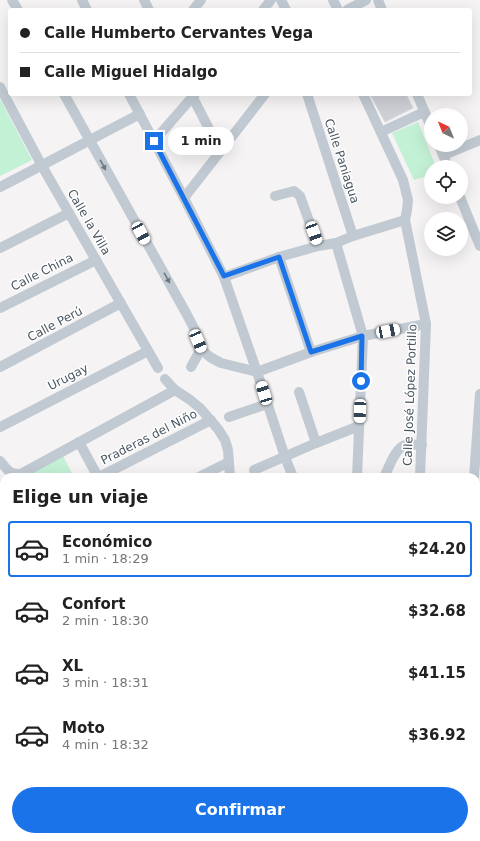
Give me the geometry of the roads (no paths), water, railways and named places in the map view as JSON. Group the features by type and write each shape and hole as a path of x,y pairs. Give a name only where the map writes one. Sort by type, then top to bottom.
{"street":[{"path":"195,8 201,0"},
{"path":"265,8 271,0"},
{"path":"351,8 366,0"},
{"name":"Calle la Villa","path":"0,87 42,166 158,368"},
{"path":"65,96 186,313 195,330 201,349 210,357 221,363 257,372 311,352 362,336 426,324"},
{"path":"130,96 224,276 291,473"},
{"path":"154,141 191,96"},
{"path":"193,96 220,150"},
{"path":"184,198 263,96"},
{"name":"Calle Paniagua","path":"308,96 353,236"},
{"name":"Calle José López Portillo","path":"365,96 403,180 408,200 405,220 426,324 420,473"},
{"path":"381,132 424,112 418,96"},
{"path":"0,187 140,114"},
{"path":"444,155 480,140"},
{"path":"442,152 446,160"},
{"path":"275,196 294,191 298,193 318,246"},
{"path":"463,204 480,244"},
{"path":"0,248 69,213"},
{"path":"224,276 279,257 318,246 336,243 353,236 405,220"},
{"path":"336,243 362,336 357,473"},
{"path":"279,257 311,352"},
{"name":"Calle China","path":"0,308 96,260"},
{"name":"Calle Perú","path":"0,367 121,304"},
{"path":"191,367 201,349"},
{"name":"Urugay","path":"0,427 148,351"},
{"path":"165,379 175,390 200,408 218,429 225,440 228,450 229,473"},
{"path":"23,473 175,390"},
{"path":"300,392 316,443"},
{"path":"474,473 480,394"},
{"path":"229,417 267,404"},
{"name":"Praderas del Niño","path":"106,473 211,420"},
{"path":"254,470 359,426"},
{"path":"79,442 96,473"},
{"path":"386,473 400,447 406,445 422,445"},
{"path":"0,461 12,473"},
{"path":"207,473 228,462"}]}
